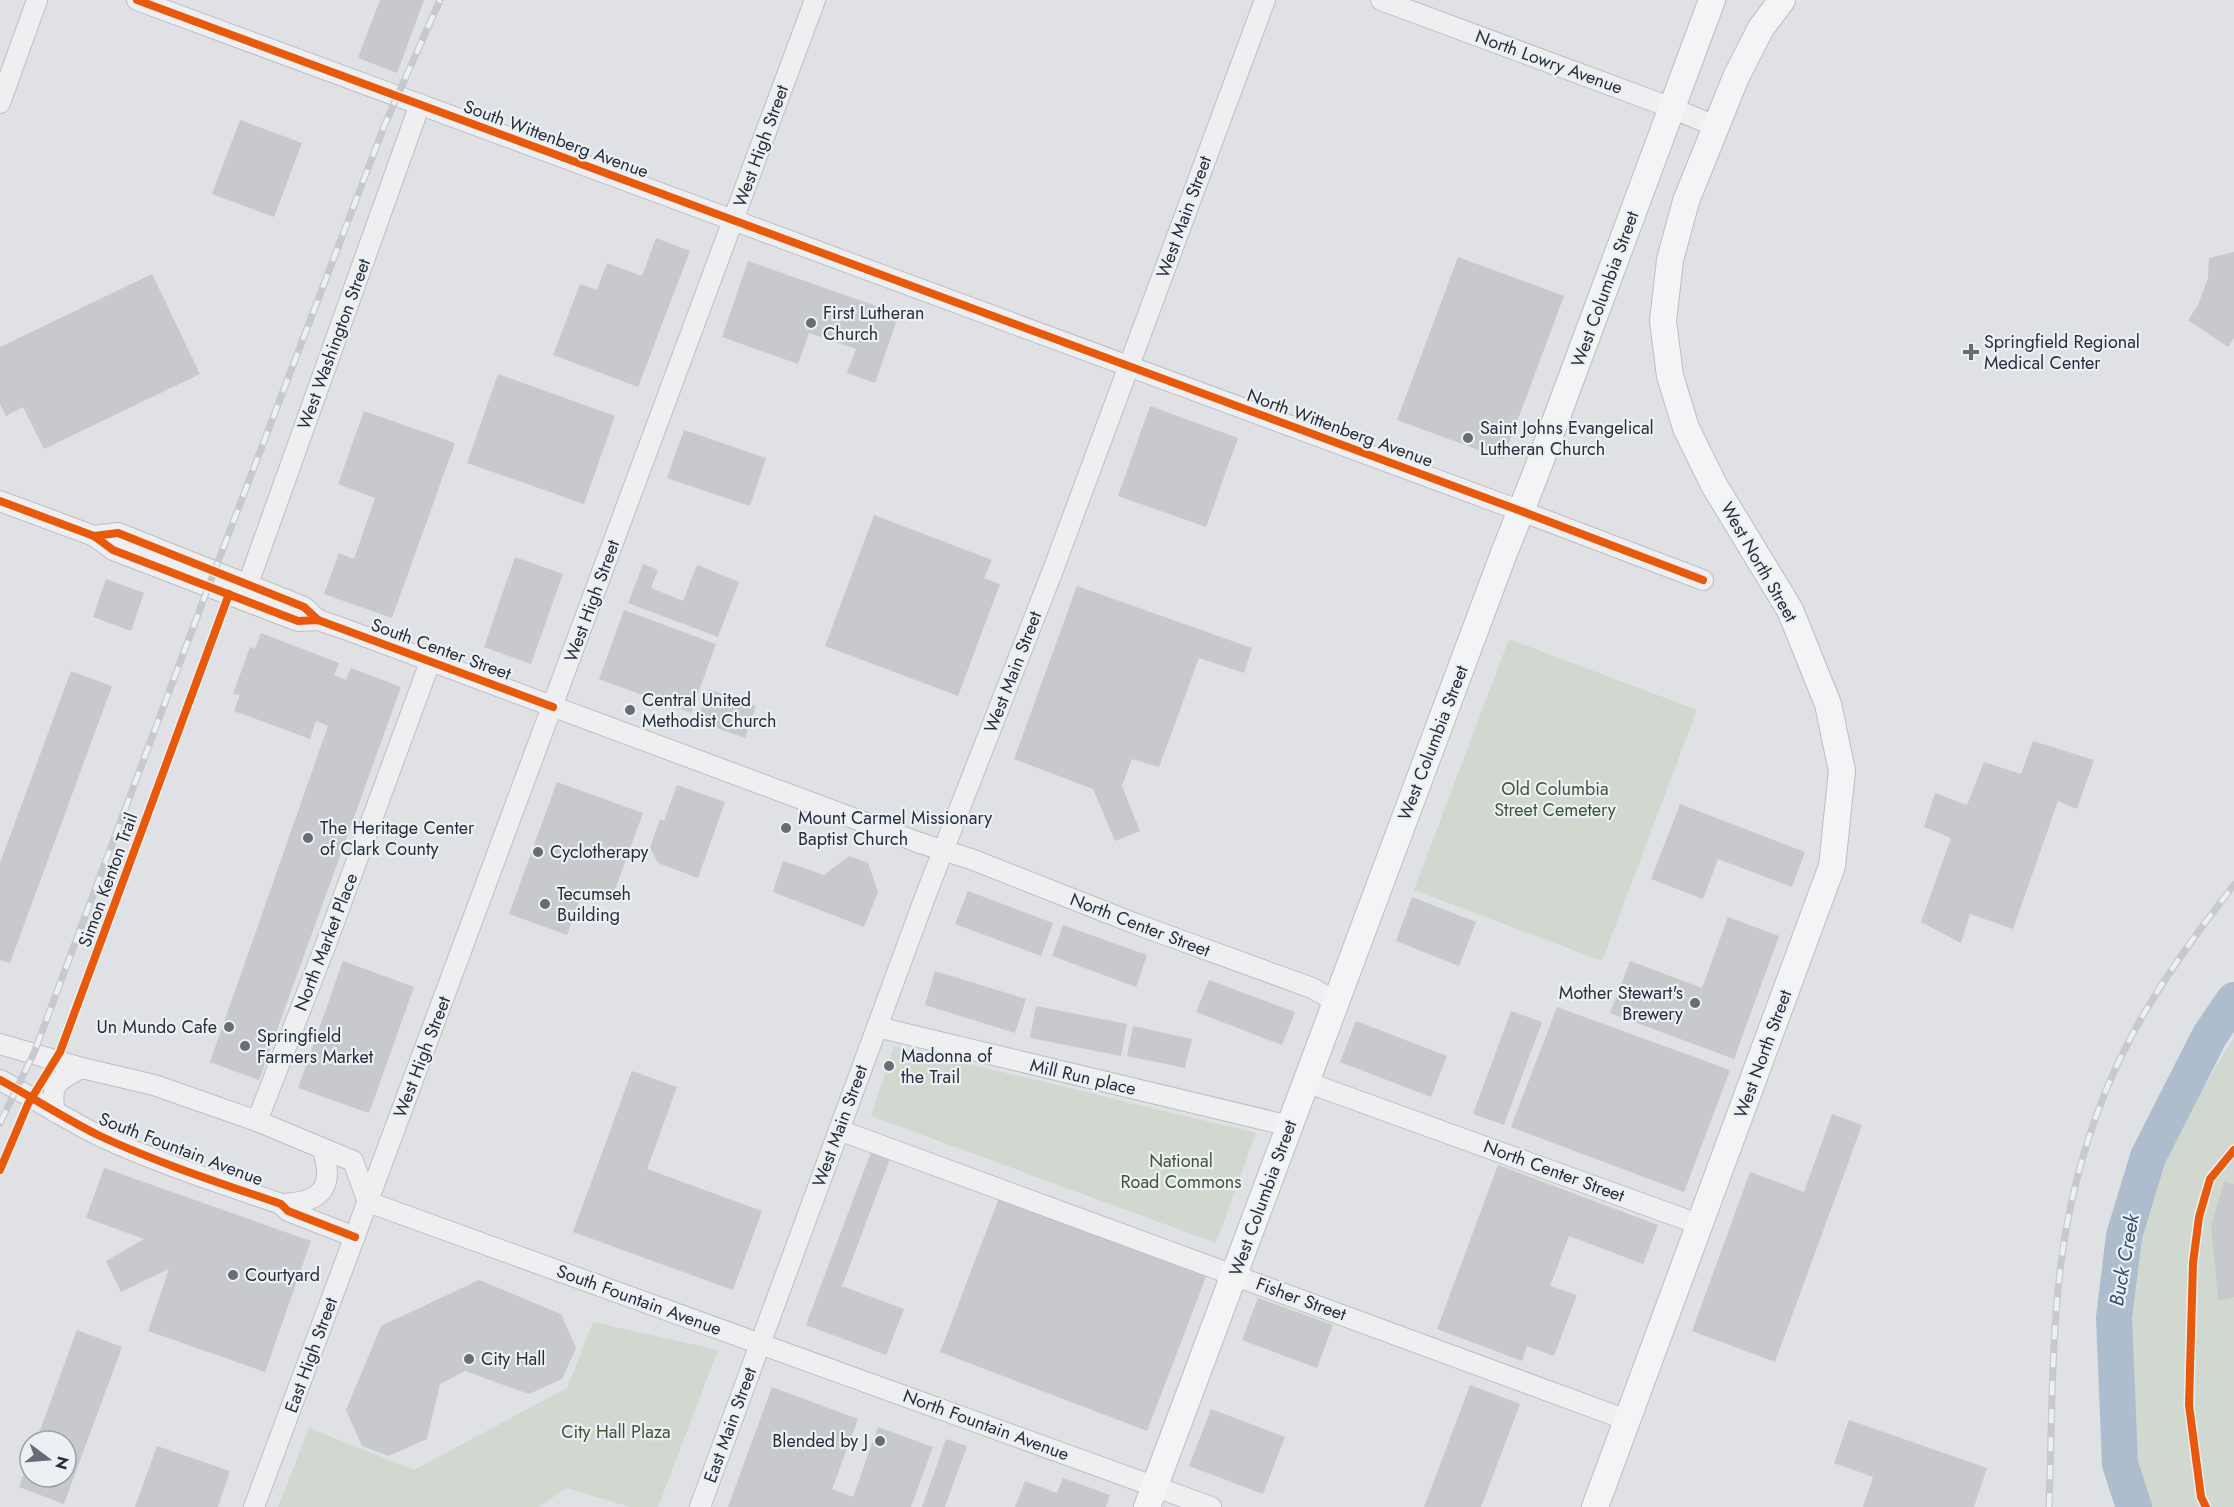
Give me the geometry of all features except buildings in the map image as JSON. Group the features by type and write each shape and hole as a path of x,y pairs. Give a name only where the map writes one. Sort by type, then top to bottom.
{"main road":[{"name":"West Columbia Street","path":"1151,1497 1712,0"},
{"name":"West North Street","path":"1594,1507 1701,1225 1832,866 1842,771 1828,704 1790,610 1714,485 1686,429 1670,376 1663,321 1670,260 1686,201 1736,77 1761,28 1782,0"}],"street":[{"path":"0,104 37,0"},
{"name":"South Wittenberg Avenue","path":"136,0 966,306"},
{"name":"West High Street","path":"368,1202 815,0"},
{"name":"West Main Street","path":"760,1344 943,850 1053,570 1265,0"},
{"name":"North Lowry Avenue","path":"1382,0 1715,126"},
{"name":"West Washington Street","path":"248,584 420,105"},
{"name":"North Wittenberg Avenue","path":"966,306 1702,580"},
{"name":"South Center Street","path":"0,501 94,536 113,550 287,617 298,621 318,620 943,850"},
{"name":"South Center Street","path":"94,536 118,533 304,606 318,620"},
{"name":"North Market Place","path":"257,1121 430,662"},
{"name":"North Center Street","path":"943,850 1312,988 1336,1002"},
{"name":"Mill Run place","path":"877,1027 1290,1126"},
{"path":"0,1044 82,1068 154,1085 257,1121 353,1161 368,1202"},
{"path":"55,1112 52,1096 55,1087 63,1078 82,1068"},
{"name":"South Fountain Avenue","path":"0,1080 100,1136 168,1164 281,1204 288,1211 355,1237"},
{"name":"North Center Street","path":"1306,1082 1701,1225"},
{"name":"Fisher Street","path":"839,1130 1627,1420"},
{"path":"281,1204 298,1204 311,1201 317,1196 326,1183 328,1166 323,1150"},
{"name":"East High Street","path":"254,1507 368,1202"},
{"name":"South Fountain Avenue","path":"368,1202 760,1344"},
{"name":"North Fountain Avenue","path":"760,1344 1151,1497 1211,1507"},
{"name":"East Main Street","path":"699,1507 760,1344"}],"green space":[{"name":"Old Columbia Street Cemetery","path":"1509,639 1697,710 1602,961 1414,890"},
{"path":"2234,1037 2234,1507 2148,1507 2134,1468 2131,1303 2141,1224 2178,1130"},
{"name":"National Road Commons","path":"894,1046 1256,1133 1216,1243 871,1116"},
{"name":"City Hall Plaza","path":"593,1322 718,1350 658,1507 630,1507 566,1488 539,1507 278,1507 309,1428 414,1470 567,1388"}],"waterway":[{"name":"Buck Creek","path":"2134,1507 2120,1464 2114,1318 2124,1236 2148,1157 2210,1035 2234,1000"}],"railway":[{"path":"0,1123 34,1053 385,124 440,0"},
{"path":"2049,1507 2054,1354 2061,1263 2071,1204 2086,1145 2119,1061 2143,1015 2180,957 2234,885"}],"cycle path":[{"path":"137,0 1703,580"},
{"path":"0,501 94,536 113,550 298,621 318,620 553,707"},
{"path":"94,536 118,533 304,607 318,620"},
{"name":"Simon Kenton Trail","path":"0,1170 28,1104 60,1052 229,594"},
{"path":"0,1080 122,1146 281,1204 288,1211 355,1237"},
{"path":"2206,1507 2201,1497 2189,1405 2193,1263 2199,1217 2210,1179 2234,1150"}],"place":[{"name":"First Lutheran Church","path":"811,323"},
{"name":"Springfield Regional Medical Center","path":"1971,352"},
{"name":"Saint Johns Evangelical Lutheran Church","path":"1468,438"},
{"name":"Central United Methodist Church","path":"630,710"},
{"name":"Mount Carmel Missionary Baptist Church","path":"786,828"},
{"name":"The Heritage Center of Clark County","path":"308,838"},
{"name":"Cyclotherapy","path":"538,852"},
{"name":"Tecumseh Building","path":"545,904"},
{"name":"Mother Stewart's Brewery","path":"1695,1003"},
{"name":"Un Mundo Cafe","path":"229,1027"},
{"name":"Springfield Farmers Market","path":"245,1046"},
{"name":"Madonna of the Trail","path":"889,1066"},
{"name":"Courtyard","path":"233,1275"},
{"name":"City Hall","path":"469,1359"},
{"name":"Blended by J","path":"880,1441"}]}
